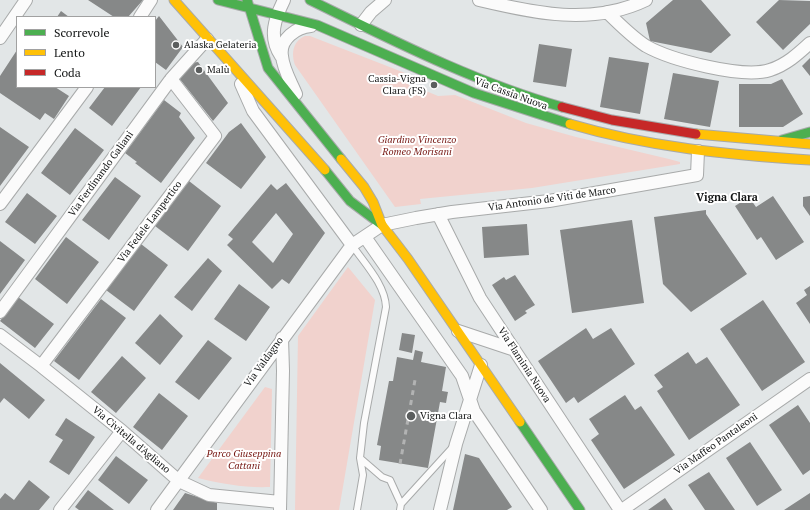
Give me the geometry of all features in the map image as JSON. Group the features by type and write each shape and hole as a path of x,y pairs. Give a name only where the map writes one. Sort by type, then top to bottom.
{"main road":[{"path":"174,0 234,70 322,166 350,201 382,225"},
{"name":"Via Cassia Nuova","path":"218,0 250,10 317,25 479,95 549,119 633,140 698,151 810,160"},
{"path":"247,0 268,68 364,187 373,202 382,225 457,330 580,510"},
{"name":"Via Cassia Nuova","path":"310,0 437,60 547,103 654,128 727,139 810,144"},
{"path":"773,142 810,132"},
{"path":"785,159 810,154"}],"street":[{"path":"2,33 26,0"},
{"path":"141,16 151,0"},
{"path":"284,0 276,16 274,36 278,50 282,56 306,117"},
{"path":"361,25 371,12 384,0"},
{"path":"479,0 550,15 607,12 632,6 646,0"},
{"path":"607,12 624,0"},
{"path":"607,12 634,37 653,49 680,58 727,70 756,72 771,70 788,61 810,43"},
{"path":"282,56 285,43 293,31 302,27 317,25"},
{"name":"Via Ferdinando Galiani","path":"0,312 172,78 207,39"},
{"path":"234,70 253,111 352,245"},
{"name":"Via Fedele Lampertico","path":"41,366 215,136 172,78"},
{"path":"0,204 86,88"},
{"name":"Via Antonio de Viti de Marco","path":"382,225 438,214 549,200 697,176 698,151"},
{"name":"Via Flaminia Nuova","path":"438,214 480,298 512,349 621,510"},
{"name":"Via Valdagno","path":"157,510 282,338 352,245 382,225"},
{"path":"365,237 462,376 478,417 541,510"},
{"path":"457,330 512,349"},
{"name":"Via Civitella d'Agliano","path":"0,335 122,431 178,481 209,495 280,506"},
{"path":"280,506 283,371 282,338"},
{"path":"440,510 456,444 481,365"},
{"name":"Via Maffeo Pantaleoni","path":"621,510 810,379"},
{"path":"60,510 122,431"}],"lane":[{"path":"352,245 378,282 384,294 386,307 364,423 360,458 363,475 357,510"},
{"path":"360,458 382,477 390,480 400,507 456,444"}],"green space":[{"name":"Giardino Vincenzo Romeo Morisani","path":"305,36 310,36 405,73 419,88 438,96 455,95 526,123 576,137 669,159 680,162 680,164 532,188 420,199 421,204 395,207 295,65 293,56 294,48 298,41"},
{"path":"348,267 375,300 339,510 295,510 298,336"},
{"name":"Parco Giuseppina Cattani","path":"265,387 272,389 270,487 234,485 198,478"}],"building":[{"path":"88,0 143,0 129,16 112,16"},
{"path":"673,0 701,0 731,35 711,53 650,41 646,23"},
{"path":"779,0 810,1 810,24 783,50 756,22"},
{"path":"61,11 68,16 58,16"},
{"path":"159,16 183,47 166,70 156,63 156,20"},
{"path":"539,44 572,49 566,87 533,82"},
{"path":"16,52 16,88 57,88 69,96 54,119 45,113 40,120 0,93 0,76"},
{"path":"609,57 649,63 640,114 600,107"},
{"path":"810,58 810,76 802,66"},
{"path":"198,62 228,103 213,121 179,78 190,63"},
{"path":"673,73 719,81 710,127 664,119"},
{"path":"782,79 803,114 783,127 739,127 739,84 771,84"},
{"path":"104,88 140,88 112,126 89,108"},
{"path":"164,100 181,113 179,117 195,138 161,183 135,163 137,162 125,153"},
{"path":"241,123 266,157 241,189 206,163 229,132"},
{"path":"0,127 29,147 0,186"},
{"path":"75,128 104,150 70,195 41,173"},
{"path":"115,177 141,196 109,240 82,220"},
{"path":"189,181 221,206 188,251 155,226"},
{"path":"286,183 325,233 289,284 282,279 272,289 227,245 233,239 228,235 271,184 277,190","holes":["276,213 293,234 273,263 252,242"]},
{"path":"27,193 57,216 35,244 5,222"},
{"path":"773,196 804,242 776,260 761,237 757,240 735,206 749,197 756,207"},
{"path":"810,196 810,216 803,206 803,197"},
{"path":"706,210 706,214 747,274 691,312 663,284 654,217"},
{"path":"632,220 644,303 572,313 560,230"},
{"path":"527,224 529,255 484,258 482,227"},
{"path":"66,237 99,262 67,304 35,279"},
{"path":"0,241 25,260 0,294"},
{"path":"141,244 168,265 134,311 106,290"},
{"path":"208,258 222,271 192,311 174,297"},
{"path":"515,275 535,305 525,311 527,313 515,321 492,285 504,277 506,280"},
{"path":"239,284 270,307 246,341 214,319"},
{"path":"810,286 810,324 796,303 807,295 804,290"},
{"path":"18,297 54,324 35,348 0,321"},
{"path":"101,299 126,318 79,380 54,361"},
{"path":"763,300 805,362 762,391 720,329"},
{"path":"160,314 183,336 160,365 135,343"},
{"path":"586,328 593,339 611,328 635,364 578,403 574,397 566,403 538,361"},
{"path":"402,333 415,335 412,353 399,350"},
{"path":"208,340 232,358 199,400 175,382"},
{"name":"Vigna Clara","path":"415,350 423,352 421,362 446,367 442,391 448,392 446,403 440,402 428,468 379,460 381,446 377,445 389,381 393,381 397,357 413,360"},
{"path":"688,352 696,364 707,357 740,405 689,440 657,391 663,387 654,375"},
{"path":"122,356 146,378 116,413 91,392"},
{"path":"0,363 45,400 29,419 4,398 0,403"},
{"path":"159,393 188,416 162,450 133,427"},
{"path":"625,395 635,410 641,406 675,455 624,489 591,440 599,434 589,419"},
{"path":"798,405 810,423 810,470 803,475 769,425"},
{"path":"66,418 95,437 69,475 49,462 63,440 55,435"},
{"path":"750,442 782,490 757,506 726,458"},
{"path":"465,454 479,458 512,507 507,510 453,510"},
{"path":"116,456 148,480 129,504 98,480"},
{"path":"709,472 735,510 705,510 688,485"},
{"path":"29,480 50,497 39,510 0,510 0,499 5,493 14,500"},
{"path":"88,490 114,510 79,510 75,507"},
{"path":"185,493 217,503 217,510 173,510"},
{"path":"810,493 810,510 784,510"},
{"path":"665,498 673,510 648,510"}],"railway":[{"path":"400,464 415,380"}],"traffic: fast":[{"path":"218,0 317,25 474,93 570,124"},
{"path":"247,0 268,68 341,159"},
{"path":"310,0 465,73 529,97 562,107"},
{"path":"782,140 810,132"},
{"path":"325,170 350,201 382,225"},
{"path":"520,422 580,510"}],"traffic: slow":[{"path":"174,0 325,170"},
{"path":"570,124 629,139 689,149 749,156 810,160"},
{"path":"696,134 810,144"},
{"path":"341,159 364,187 373,202 382,225 408,259 520,422"}],"traffic: jam":[{"path":"562,107 612,120 696,134"}],"place":[{"name":"Alaska Gelateria","path":"176,45"},
{"name":"Malù","path":"199,70"},
{"name":"Cassia-Vigna Clara (FS)","path":"434,85"},
{"name":"Vigna Clara","path":"411,416"}],"district":[{"name":"Vigna Clara","path":"727,198"}]}
